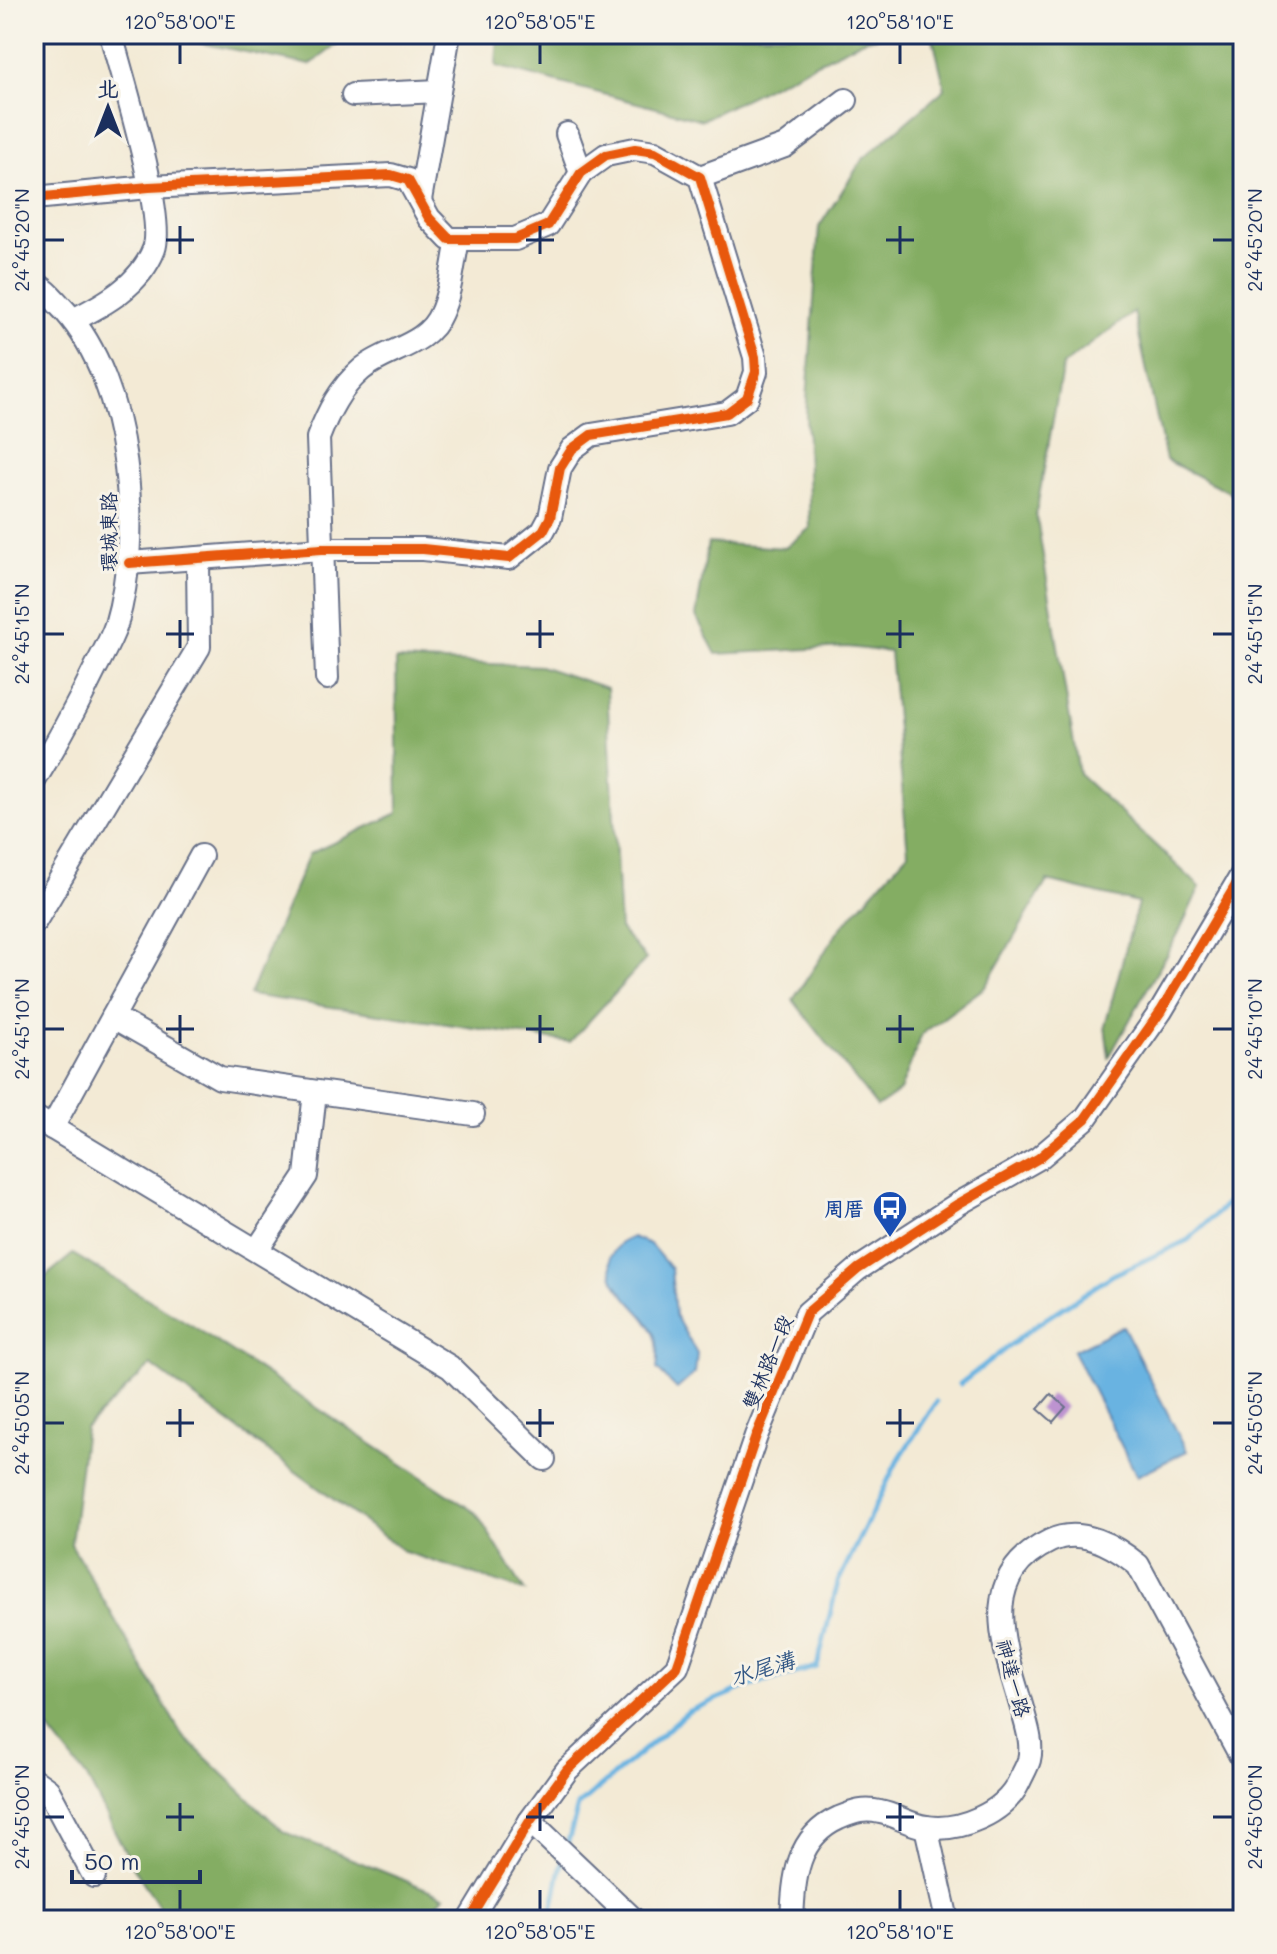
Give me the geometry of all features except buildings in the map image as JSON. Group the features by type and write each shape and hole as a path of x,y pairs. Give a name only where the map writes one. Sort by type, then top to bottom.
{"street":[{"path":"73,320 109,302 140,273 155,248 156,231 149,187 111,34"},
{"path":"420,200 449,34"},
{"path":"353,95 439,91"},
{"path":"700,177 785,146 846,100"},
{"path":"567,134 581,173"},
{"path":"34,198 149,187 391,175 408,180 429,218 449,239 515,239 548,225 581,173 606,155 635,149 672,158 700,177 755,357 756,372 747,398 727,413 591,435 572,449 560,468 550,518 543,531 509,558 423,549 322,549 129,563"},
{"path":"327,678 318,438 329,410 347,384 364,367 411,344 431,328 441,314 458,240"},
{"name":"環城東路","path":"34,283 44,288 73,320 86,339 111,395 125,458 129,563 115,627 40,757 34,781"},
{"path":"34,923 199,647 198,559"},
{"path":"201,856 113,1017 43,1123 450,1367 544,1459"},
{"name":"雙林路一段","path":"470,1920 530,1821 567,1770 677,1667 756,1436 807,1313 858,1269 958,1204 1039,1158 1085,1119 1161,1011 1243,873"},
{"path":"113,1017 220,1078 473,1114"},
{"path":"257,1250 306,1176 315,1092"},
{"name":"神達一路","path":"792,1920 794,1877 801,1851 824,1824 859,1809 880,1811 926,1827 959,1825 987,1815 1015,1790 1029,1759 1030,1738 1000,1628 1001,1600 1012,1570 1053,1539 1096,1539 1118,1548 1138,1565 1243,1760"},
{"path":"34,1780 48,1790 94,1876"},
{"path":"530,1821 634,1920"},
{"path":"926,1827 947,1920"}],"green space":[{"path":"197,34 351,34 310,65 200,43"},
{"path":"498,34 891,34 863,40 702,120 496,66"},
{"path":"932,34 1243,34 1243,499 1166,460 1134,312 1063,365 1036,513 1079,774 1200,887 1178,934 1109,1057 1105,1026 1138,903 1047,881 985,987 922,1034 900,1091 877,1107 793,1000 839,930 908,853 890,652 847,647 716,654 696,616 708,543 785,548 810,528 806,415 819,227 862,160 945,89"},
{"path":"396,660 540,666 607,688 620,929 646,959 570,1042 249,995 309,854 398,813"},
{"path":"73,1254 196,1328 476,1513 525,1591 405,1552 151,1365 85,1428 71,1544 182,1735 284,1832 444,1896 424,1920 168,1920 134,1868 87,1778 34,1711 34,1286"}],"water":[{"path":"632,1237 650,1244 671,1269 675,1315 697,1354 695,1373 677,1389 657,1369 658,1353 652,1329 613,1276 610,1257 620,1243"},
{"path":"1123,1326 1187,1451 1137,1476 1073,1351"}],"waterway":[{"name":"水尾溝","path":"960,1384 1036,1325 1113,1275 1188,1240 1243,1189"},
{"name":"水尾溝","path":"567,1845 578,1806 689,1711 746,1687 817,1667 838,1582 897,1462 936,1402"},
{"name":"水尾溝","path":"550,1920 562,1862"}],"cycle path":[{"path":"34,198 149,187 391,175 408,180 429,218 449,239 515,239 548,225 581,173 606,155 635,149 655,152 700,177 755,357 756,372 747,398 727,413 591,435 572,449 560,468 550,518 543,531 509,558 423,549 322,549 129,563"},
{"path":"470,1920 530,1821 567,1770 677,1667 756,1436 807,1313 858,1269 958,1204 1039,1158 1085,1119 1161,1011 1243,873"}],"place":[{"name":"周厝","path":"890,1239"}]}
